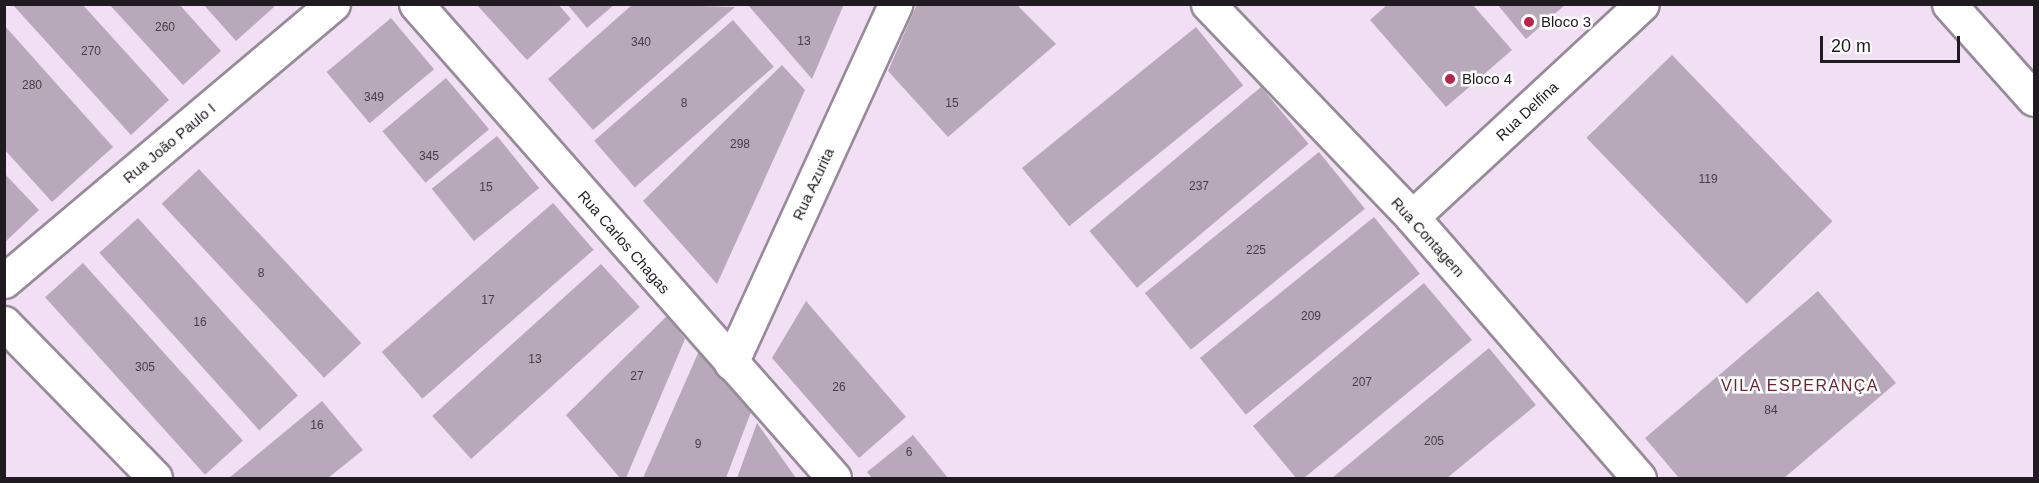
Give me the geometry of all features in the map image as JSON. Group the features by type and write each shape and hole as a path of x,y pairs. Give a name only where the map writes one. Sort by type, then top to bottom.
{"street":[{"name":"Rua João Paulo I","path":"4,281 333,4"},
{"name":"Rua Carlos Chagas","path":"416,4 834,478"},
{"name":"Rua Azurita","path":"731,363 895,4"},
{"name":"Rua Contagem","path":"1208,4 1412,217 1639,478"},
{"name":"Rua Delfina","path":"1412,217 1642,4"},
{"path":"1949,4 2034,99"},
{"path":"4,323 155,478"}],"building":[{"path":"12,4 82,4 169,100 131,135"},
{"path":"109,4 179,4 221,51 183,85"},
{"path":"203,4 273,4 274,7 236,41"},
{"path":"476,4 558,4 571,19 527,60"},
{"path":"567,4 615,4 587,28"},
{"path":"633,4 735,7 593,130 548,79"},
{"path":"747,4 844,4 812,79"},
{"path":"917,4 1016,4 1056,44 948,137 888,71"},
{"name":"Bloco 4","path":"1388,4 1472,4 1512,50 1446,107 1370,20"},
{"name":"Bloco 3","path":"1497,4 1566,4 1526,39"},
{"path":"391,18 434,69 370,123 327,72"},
{"path":"733,20 774,67 635,188 594,141"},
{"path":"4,25 113,147 52,202 4,149"},
{"path":"1196,27 1243,85 1069,226 1022,168"},
{"path":"1672,55 1832,221 1747,304 1586,138"},
{"path":"782,65 805,90 717,284 643,201"},
{"path":"446,78 489,129 425,183 382,131"},
{"path":"1261,87 1309,144 1137,288 1089,231"},
{"path":"497,136 539,188 474,241 432,189"},
{"path":"1319,152 1365,209 1191,350 1145,293"},
{"path":"199,169 361,343 324,378 162,204"},
{"path":"4,173 39,210 4,243"},
{"path":"553,203 594,250 422,399 382,352"},
{"path":"1374,217 1420,274 1246,415 1200,358"},
{"path":"138,218 298,396 259,430 99,253"},
{"path":"83,263 243,441 205,475 45,297"},
{"path":"601,264 640,307 471,459 432,416"},
{"path":"1424,283 1472,340 1304,478 1296,478 1253,426"},
{"path":"1818,291 1896,383 1784,478 1679,478 1645,438"},
{"path":"806,301 906,417 859,458 772,358"},
{"path":"667,316 685,339 626,478 620,478 566,415"},
{"path":"1489,348 1536,405 1447,478 1332,478"},
{"path":"699,351 751,412 726,478 643,478"},
{"path":"322,401 363,450 328,478 229,478"},
{"path":"757,423 796,478 737,478"},
{"path":"913,435 948,478 872,478 867,472"}],"place":[{"name":"Bloco 3","path":"1529,22"},
{"name":"Bloco 4","path":"1450,79"}],"district":[{"name":"VILA ESPERANÇA","path":"1800,386"}]}
